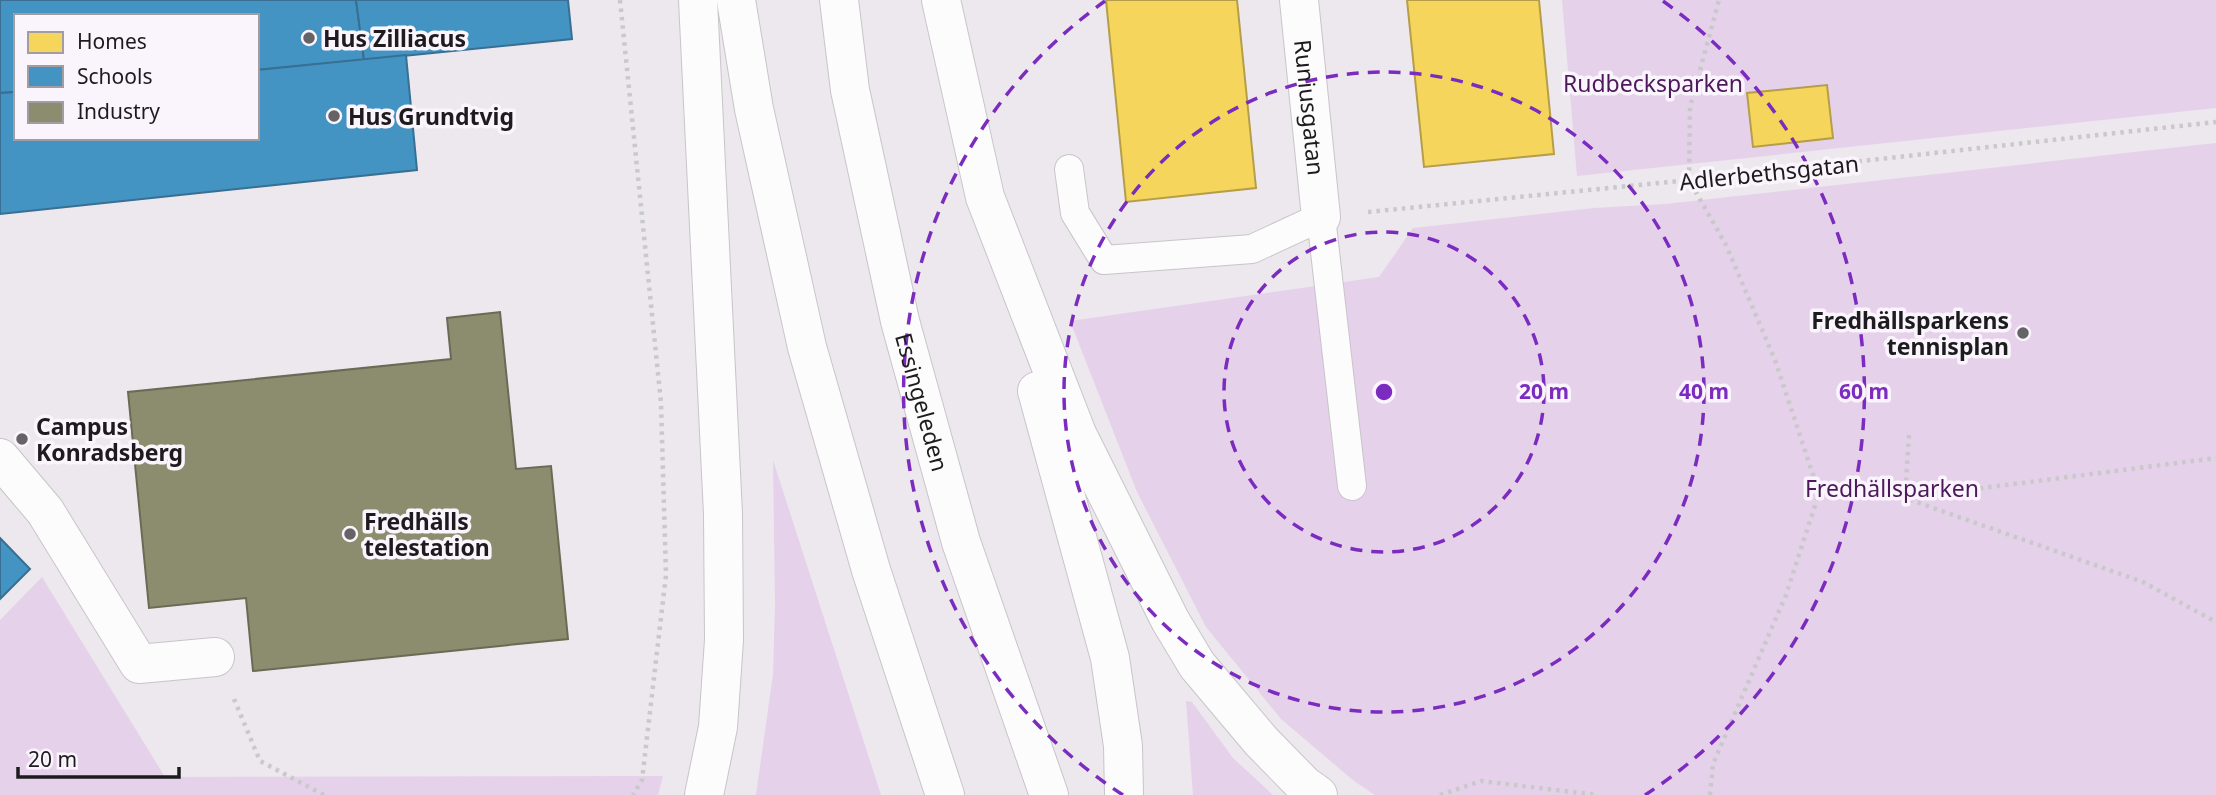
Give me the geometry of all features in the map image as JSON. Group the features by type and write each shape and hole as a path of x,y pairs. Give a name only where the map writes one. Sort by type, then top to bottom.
{"main road":[{"path":"698,0 723,552 724,640 718,727 704,795"},
{"path":"736,0 754,109 807,347 871,570 945,795"},
{"name":"Essingeleden","path":"839,0 850,90 900,321 961,541 1044,783"},
{"path":"941,0 985,197 1110,658 1123,746 1124,795"},
{"name":"Runiusgatan","path":"1299,0 1321,217"},
{"path":"985,197 1077,434 1170,620 1196,665 1261,741 1311,790"},
{"path":"0,458 45,511 139,664 215,657"}],"lane":[{"path":"1069,169 1075,213 1104,260 1252,249 1321,217 1352,486"}],"path":[{"path":"620,0 661,403 666,576 642,780 633,795"},
{"path":"1710,795 1713,764 1786,595 1819,493 1769,347 1726,245 1689,180 1690,107 1719,0"},
{"name":"Adlerbethsgatan","path":"1321,217 2216,122"},
{"path":"1905,498 1909,435"},
{"path":"1819,493 1905,498 2216,458"},
{"path":"1905,498 2143,582 2216,622"},
{"path":"215,657 260,761 324,795"},
{"path":"1440,795 1481,781 1598,795"}],"green space":[{"name":"Rudbecksparken","path":"1562,0 2216,0 2216,108 1577,176"},
{"name":"Fredhällsparken","path":"2216,143 2216,795 1375,795 1354,781 1281,719 1206,627 1137,492 1070,321 1379,277 1413,228 1594,208 1665,204"},
{"path":"773,460 881,795 756,795 773,674"},
{"path":"42,577 165,777 663,776 658,795 0,795 0,620"},
{"path":"1186,701 1192,702 1233,758 1273,795 1193,795"}],"building: Homes":[{"path":"1106,0 1237,0 1256,188 1126,202"},
{"path":"1407,0 1539,0 1554,154 1424,167"},
{"path":"1827,85 1833,138 1753,147 1747,93"}],"building: Schools":[{"name":"Hus Zilliacus","path":"0,0 356,0 364,60 259,70 259,14 14,14 14,92 0,93"},
{"path":"356,0 568,0 572,39 364,60"},
{"name":"Hus Grundtvig","path":"406,55 417,170 0,214 0,93 14,92 14,140 259,140 259,70"},
{"path":"0,538 30,569 0,599"}],"building: Industry":[{"name":"Fredhälls telestation","path":"500,312 516,469 551,466 568,639 253,671 246,598 149,608 128,392 451,359 447,318"}],"place":[{"name":"Hus Zilliacus","path":"309,38"},
{"name":"Hus Grundtvig","path":"334,116"},
{"name":"Fredhällsparkens tennisplan","path":"2023,333"},
{"name":"Campus Konradsberg","path":"22,439"},
{"name":"Fredhälls telestation","path":"350,534"}]}
